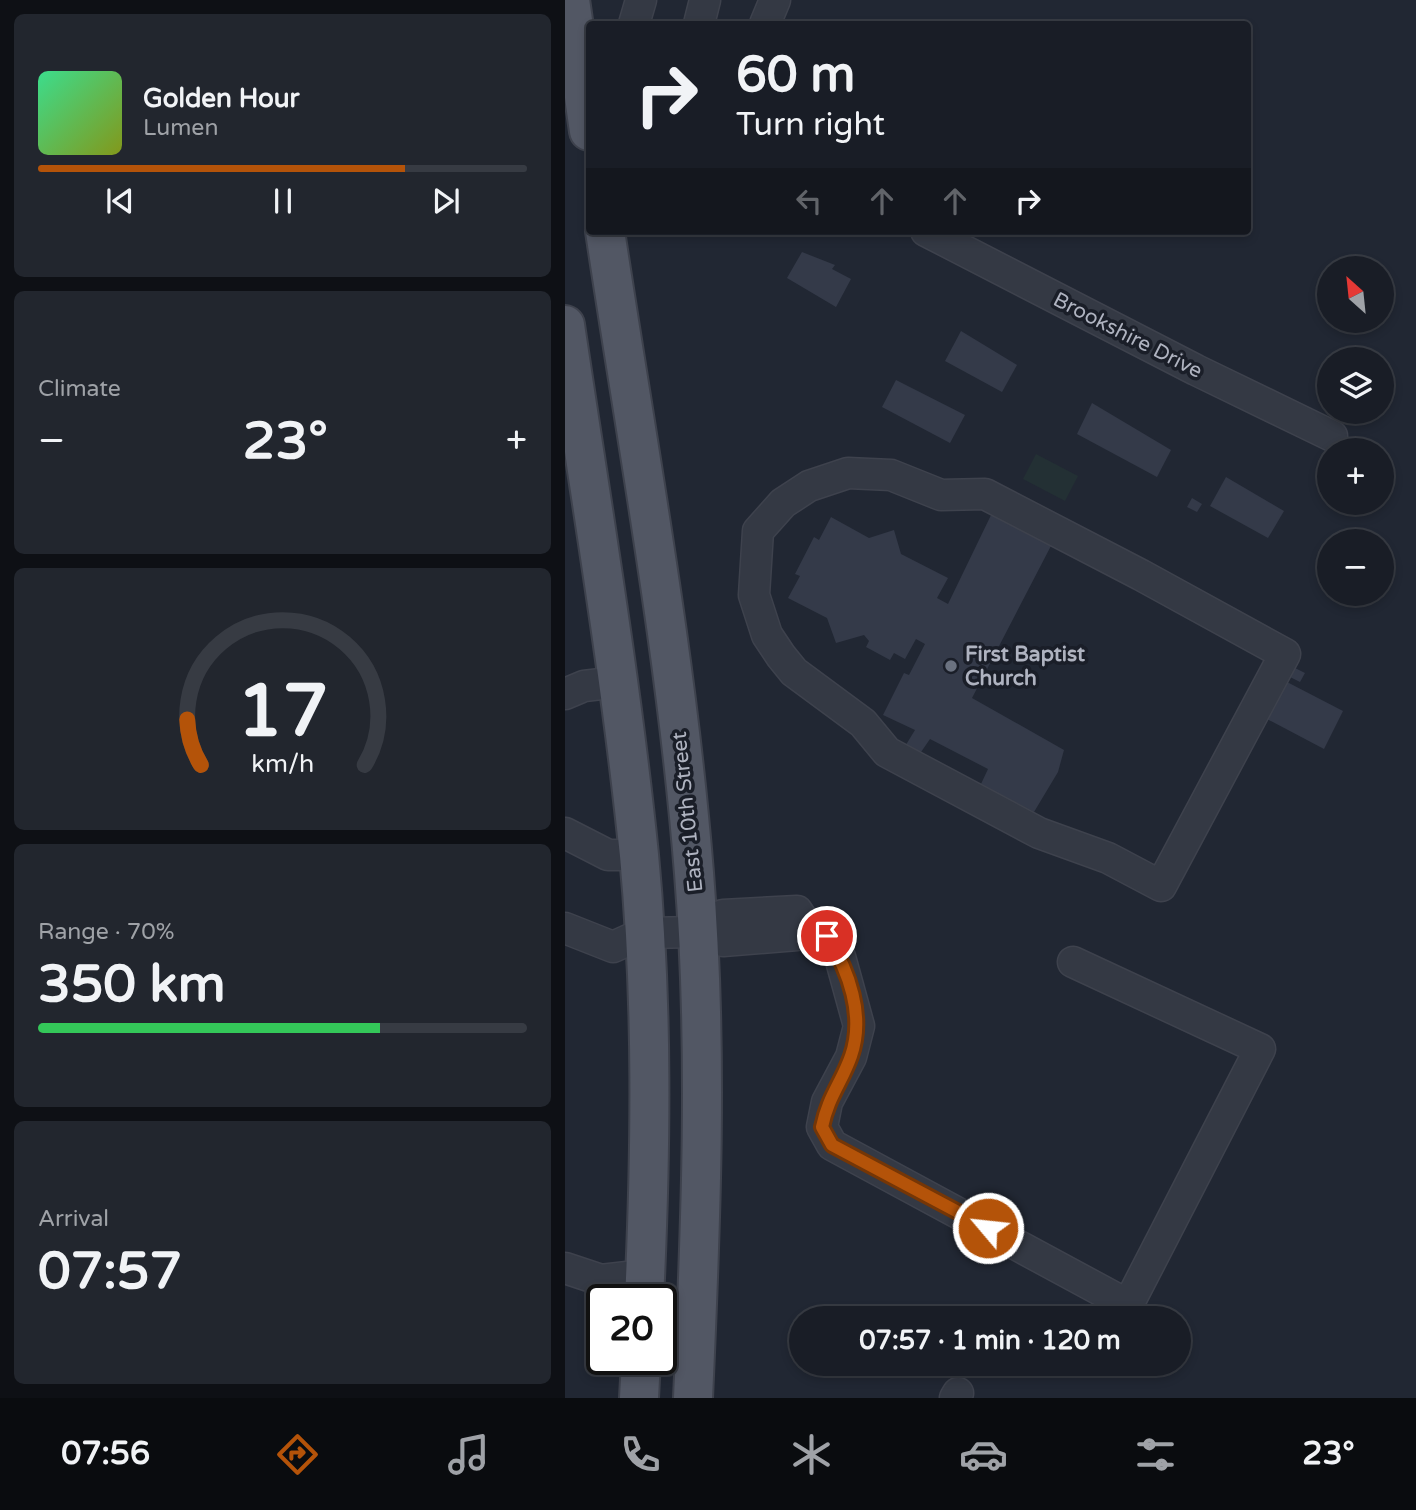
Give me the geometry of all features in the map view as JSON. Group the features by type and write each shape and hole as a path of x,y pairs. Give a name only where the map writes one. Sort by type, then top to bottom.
{"main road":[{"path":"570,0 586,110"},
{"name":"East 10th Street","path":"606,235 674,688 697,932 703,1115 693,1398"},
{"path":"565,325 618,682 639,855 649,1118 644,1284"},
{"path":"639,1398 640,1375"}],"street":[{"path":"635,21 641,0"},
{"path":"700,21 705,0"},
{"path":"766,21 774,0"},
{"name":"Brookshire Drive","path":"934,235 1196,370 1332,436"},
{"path":"848,473 891,475 941,495 985,495 1141,575 1285,654 1161,886 1108,858 1039,832 887,752 863,723 794,672 767,635 754,595 757,531 768,517 809,486 848,473"},
{"path":"565,694 584,686 618,682"},
{"path":"565,833 608,855 639,855"},
{"path":"565,928 613,947 644,933 697,932 723,941 797,935 807,926 827,936 840,957 859,1026 851,1057 827,1102 822,1127 832,1145 1129,1305 1260,1049 1073,962"},
{"path":"565,1268 622,1284"}],"shaded area":[{"path":"1036,454 1078,476 1065,501 1023,479"}],"building":[{"path":"802,252 835,265 832,269 851,279 836,307 787,278"},
{"path":"961,331 1017,365 1002,392 945,361"},
{"path":"896,380 965,415 950,443 882,407"},
{"path":"1092,403 1171,450 1157,477 1077,434"},
{"path":"1226,477 1284,511 1268,538 1210,506"},
{"path":"1192,498 1202,504 1197,512 1187,507"},
{"name":"First Baptist Church","path":"993,511 1053,542 972,698 1064,750 1058,772 1034,812 981,784 988,769 930,739 919,755 904,748 915,730 883,715 904,673 909,675 925,644 916,639 905,659 894,653 890,660 866,647 869,641 864,635 836,643 827,618 788,598 800,576 795,574 814,537 819,540 831,517 869,538 894,530 901,554 948,578 937,598 948,604"},
{"path":"1293,667 1305,673 1300,682 1288,676"},
{"path":"1287,682 1343,711 1324,749 1267,719"}],"place":[{"name":"First Baptist Church","path":"951,666"}],"route":[{"path":"827,936 840,957 859,1026 851,1057 827,1102 822,1127 832,1145 988,1228"}]}
